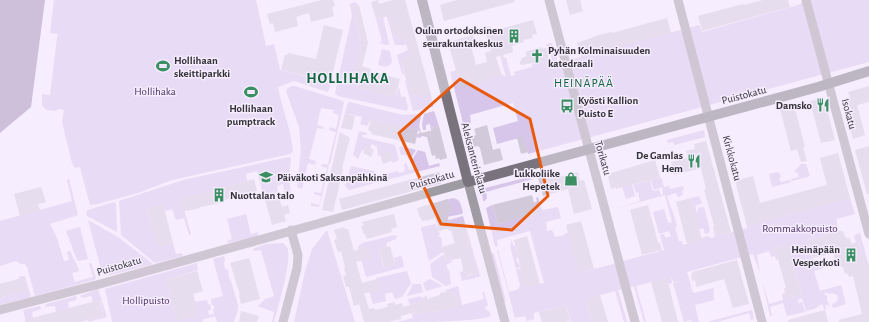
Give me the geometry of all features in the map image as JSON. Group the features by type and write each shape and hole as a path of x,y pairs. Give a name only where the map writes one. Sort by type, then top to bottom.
{"main road":[{"name":"Aleksanterinkatu","path":"422,0 468,182"},
{"name":"Puistokatu","path":"468,182 829,84 869,71"}],"street":[{"name":"Torikatu","path":"549,0 562,44 635,322"},
{"name":"Kirkkokatu","path":"678,0 762,322"},
{"name":"Isokatu","path":"806,0 866,212 869,234"},
{"name":"Puistokatu","path":"0,310 100,284 468,182"},
{"name":"Aleksanterinkatu","path":"468,182 505,322"},
{"path":"283,322 297,268 298,255 291,230"}],"highlighted area":[{"path":"460,79 530,119 548,196 512,230 441,224 399,133"}],"green space":[{"name":"Hollihaka","path":"54,0 256,0 266,46 274,44 280,70 331,83 328,92 294,81 278,87 292,143 293,151 290,154 172,180 138,193 90,205 80,167 75,168 72,163 62,122 64,110 47,110 42,106 42,94 50,95 58,34 50,33"},
{"path":"806,0 869,0 869,62 528,154 523,137 497,144 493,128 518,121 513,103 470,115 471,122 464,127 450,72 456,70 461,87 504,75 506,77 500,55 503,55 504,58 506,58 511,76 515,75 514,72 532,67 532,64 543,61 544,63 552,59 546,44 552,43 558,63 699,25 702,32 798,5"},
{"path":"355,2 358,5 352,7 361,41 367,40 362,43 358,60 362,66 371,69 356,66 353,76 357,77 355,85 359,86 359,88 395,97 399,87 401,97 405,96 408,107 407,111 338,96 335,93 352,16 350,4"},
{"path":"388,12 395,37 397,36 398,40 407,38 408,42 416,40 418,49 410,51 411,55 403,57 403,60 401,61 404,74 402,74 397,55 408,50 406,44 402,46 395,45 386,14"},
{"path":"383,17 389,44 387,45 379,43 382,41 376,19"},
{"path":"382,49 390,51 392,62 388,66 384,67 378,65"},
{"path":"406,80 410,93 412,93 413,96 421,94 423,97 431,95 433,107 413,111"},
{"path":"291,86 343,101 344,103 330,164 328,164 336,132 329,130 330,127 336,129 339,115 333,113 334,110 321,108 317,125 324,127 323,129 317,128 309,159 316,161 315,165 308,163 302,189 297,187 301,149 299,127 286,91"},
{"path":"349,102 403,115 419,114 421,116 419,126 422,136 420,138 416,137 420,132 418,130 371,119 367,126 360,124 362,117 345,113"},
{"path":"434,111 439,126 432,128 433,130 431,130 430,124 426,125 426,130 423,130 422,124 424,114"},
{"path":"704,130 705,137 674,145 673,142 667,142 667,140"},
{"path":"359,131 367,133 366,135 362,135 362,137 395,145 399,160 393,163 392,161 394,160 391,151 378,156 377,147 372,144 370,148 367,146 364,151 362,150 358,159 353,155"},
{"path":"401,146 416,150 410,160 405,155 401,155 399,148"},
{"path":"418,150 425,152 429,166 439,163 440,166 386,180 386,174 405,171 404,164 406,163 409,170 414,169 412,160"},
{"path":"289,157 291,158 289,178 291,197 286,199 283,184 277,186 278,191 262,195 257,171 246,174 247,181 181,199 191,234 189,235 184,218 176,220 172,209 165,211 163,204 147,208 158,247 173,243 176,254 182,253 183,256 155,263 121,235 119,201 183,180"},
{"path":"322,164 329,165 319,207 311,206 311,203 319,205 321,196 314,194 314,192 321,193 327,168 321,166"},
{"path":"801,164 806,164 810,176 792,181 791,179 799,177 798,173 794,172"},
{"path":"351,166 374,171 375,173 371,174 373,179 381,177 382,181 349,190 345,186"},
{"path":"777,172 780,174 781,177 779,178 781,182 790,180 791,182 772,187 769,174"},
{"path":"529,177 533,179 486,192 487,198 483,201 482,193 485,188"},
{"name":"Rommakkopuisto","path":"660,177 664,187 669,186 670,189 683,186 683,195 678,197 676,193 667,196 676,221 677,226 675,228 679,241 682,241 683,245 702,240 701,238 708,236 711,238 715,237 714,226 717,236 747,228 747,226 850,198 855,214 836,219 839,231 808,240 815,268 829,264 833,265 814,271 820,291 841,285 846,304 833,308 832,304 837,301 837,295 826,292 824,294 827,296 830,307 825,305 825,310 822,304 814,309 806,311 802,298 798,300 799,303 802,302 805,312 787,316 783,303 770,307 772,316 770,316 762,280 769,304 783,300 782,294 785,293 787,299 802,295 789,245 773,249 775,256 771,257 769,251 757,255 760,273 753,254 687,272 693,293 714,288 714,300 695,305 699,322 692,322 691,320 684,322 673,283 680,281 673,282 671,276 672,283 668,284 666,278 636,286 646,322 644,322 634,286 618,290 627,322 624,322 615,291 586,299 592,322 571,322 566,305 534,313 534,319 527,321 525,316 515,318 497,250 509,292 519,289 520,285 516,270 521,268 523,278 521,278 526,287 544,283 530,231 497,240 498,246 495,246 486,208 492,205 498,224 536,214 534,203 537,201 536,198 538,197 542,210 558,207 561,218 546,222 547,231 552,230 555,237 564,235 568,232 580,273 660,251 658,243 660,243 662,251 664,250 660,235 664,234 666,238 671,236 669,231 659,234 653,212 664,209 668,223 672,222 665,195 614,209 640,201 638,192 636,193 633,185 646,181 649,178 653,191 659,190 661,195 663,194 662,187 654,190 650,178 653,179"},
{"path":"69,179 78,215 50,224 64,261 69,260 67,252 70,251 79,269 79,271 72,273 75,282 93,277 89,263 91,263 96,278 94,280 35,296 25,264 20,264 16,261 0,266 0,221 72,201 67,180"},
{"path":"630,184 632,185 635,196 626,199 622,187"},
{"path":"699,196 702,203 695,206 697,212 698,208 704,207 710,230 709,233 705,234 703,228 699,229 691,198"},
{"path":"453,198 459,201 463,212 462,214 447,217 447,214 451,212 448,199"},
{"path":"114,202 116,204 117,232 87,216 86,212 88,210"},
{"path":"246,214 251,234 258,232 258,236 228,243 227,241 232,239 227,219"},
{"path":"463,216 480,276 462,281 460,272 464,271 467,276 477,273 464,222 454,225 453,230 449,231 446,223 449,220"},
{"path":"88,220 118,237 153,264 111,275 105,274 101,269"},
{"path":"435,224 440,235 438,235 441,237 443,252 429,261 421,229 422,227"},
{"path":"80,227 88,259 79,261 77,260 66,231"},
{"path":"327,230 355,322 294,322 305,271 312,249"},
{"path":"860,233 867,259 861,261 862,256 858,242 856,243 854,237"},
{"path":"395,235 397,236 396,239 386,243 387,248 379,250 383,267 395,264 394,258 400,256 402,257 404,267 366,277 361,259 371,258 368,248 359,251 358,247 362,243"},
{"path":"512,240 513,246 515,245 518,258 516,259 520,267 516,269 510,246"},
{"path":"283,243 288,250 288,265 274,322 272,322 274,312 258,306 265,299 274,296 261,250 254,251 253,249 266,244"},
{"path":"492,252 494,254 506,301 504,303 491,253"},
{"path":"443,255 446,261 451,260 452,262 446,265 449,270 451,284 446,286 432,277 430,264"},
{"name":"Hollipuisto","path":"224,256 225,269 228,270 229,278 238,305 234,322 217,322 215,316 202,320 203,322 112,322 105,289 197,263 198,270 166,280 177,321 195,302 207,300 211,309 208,311 209,315 214,314 214,305 212,305 211,299 223,296 213,259"},
{"path":"407,271 411,283 402,297 395,299 392,292 385,294 386,301 373,304 369,291 379,290 376,278"},
{"path":"25,276 31,297 0,305 0,298 28,290 25,278 19,279 18,277"},
{"path":"430,279 443,286 426,291 423,283"},
{"path":"413,284 421,284 423,292 407,296"},
{"path":"458,286 462,305 484,299 482,292 484,292 488,305 485,307 491,316 461,321 397,322 413,318 408,299 421,296 421,301 414,303 415,307 413,308 415,315 433,310 434,312 442,310 446,307 447,309 453,307 458,299 457,296 455,296 454,292 447,294 446,290"},
{"path":"98,289 107,317 88,322 88,320 104,316 100,300 93,302 91,296 83,298 80,296"},
{"path":"76,296 76,300 68,302 69,308 56,312 55,306 45,307 46,304"},
{"path":"40,306 41,309 32,312 33,318 28,319 26,322 23,310"},
{"path":"752,310 754,319 751,320 749,313 717,322 707,322"}],"shaded area":[{"path":"0,0 45,0 31,107 0,133"}],"building":[{"path":"322,0 333,0 335,6 332,7 334,16 311,22 309,13 296,17 298,26 275,32 273,23 270,24 267,14"},
{"path":"378,0 379,4 393,0 405,0 431,95 422,98 421,94 413,96 412,93 410,94 401,61 403,60 403,57 411,55 407,38 398,41 397,36 395,37 389,16 376,19 371,2"},
{"path":"457,0 514,0 515,2 444,21 440,5"},
{"path":"566,0 580,0 583,11 570,15"},
{"path":"763,0 788,0 790,7 702,31 698,16"},
{"path":"359,5 368,43 362,67 371,69 370,71 373,72 400,79 395,97 359,88 359,86 355,85 357,77 353,76 362,44 352,7"},
{"path":"667,18 671,33 581,57 577,43 599,35 612,33"},
{"path":"533,20 537,34 532,35 533,38 523,40 524,42 512,46 513,52 496,57 502,76 461,88 448,42 473,35 475,41 470,43 476,65 487,62 485,53 491,51 484,28 490,26 492,31"},
{"path":"324,25 343,30 331,80 327,79 326,81 281,70 285,55 288,53 316,59"},
{"name":"Pyhän Kolminaisuuden katedraali","path":"542,47 543,49 546,48 550,52 548,56 549,61 544,63 543,61 522,65 520,64 522,58 527,56 525,52"},
{"path":"869,86 869,102 857,105 865,135 853,139 842,99 850,97 848,92"},
{"path":"824,98 835,140 821,143 810,101"},
{"path":"794,105 805,147 803,148 807,161 801,162 797,149 791,151 780,109"},
{"path":"345,113 355,116 352,130 341,128"},
{"path":"371,119 418,130 417,134 433,130 432,128 439,126 447,158 440,160 439,158 436,159 435,155 432,156 427,137 417,135 415,144 371,134 372,132 368,130"},
{"path":"487,125 493,150 500,148 503,160 484,165 480,148 478,146 474,147 471,137 476,135 474,129"},
{"path":"340,132 350,138 333,212 322,210"},
{"path":"523,136 528,152 521,154 517,138"},
{"path":"706,141 731,232 717,236 704,190 706,189 701,168 674,175 671,162 688,158 686,151 695,149 694,144"},
{"path":"367,146 374,150 371,157 363,153"},
{"path":"869,146 869,194 867,194 855,150"},
{"path":"392,151 394,160 383,164 380,154"},
{"path":"838,153 850,198 747,226 735,181 753,176 760,203 827,185 820,158"},
{"path":"655,160 660,177 611,189 608,176 611,175 611,173"},
{"path":"439,172 442,183 342,210 339,199"},
{"path":"578,172 580,181 584,180 592,209 574,214 568,189 543,196 538,178 556,174 557,177"},
{"name":"Nuottalan talo","path":"254,179 257,191 236,198 220,201 221,203 184,211 181,199"},
{"path":"41,187 46,202 38,204 40,210 20,216 14,194"},
{"path":"277,191 282,207 288,205 290,213 284,215 286,221 272,225 264,195"},
{"path":"532,195 537,214 498,224 492,205"},
{"path":"691,198 702,240 687,244 676,202"},
{"path":"448,199 451,212 447,214 450,225 464,222 477,273 464,276 461,258 446,261 442,247 455,243 450,228 439,231 435,218 422,221 420,218 417,208"},
{"path":"163,204 173,243 158,247 147,208"},
{"path":"648,205 660,250 642,255 630,210"},
{"path":"394,214 397,227 391,229 392,232 367,239 361,226 364,226 362,222"},
{"path":"581,221 594,269 579,273 566,225"},
{"path":"344,227 345,229 348,229 354,251 368,247 371,258 356,262 362,283 377,279 379,290 364,293 369,309 374,308 375,310 388,307 387,304 395,302 395,305 402,303 403,307 415,304 414,302 421,301 421,298 427,296 427,299 440,295 440,293 453,290 455,296 457,295 459,306 433,312 433,310 415,315 415,312 401,316 401,319 388,322 364,322 359,304 354,306 349,287 346,287 343,276 346,275 345,267 341,251 338,252 334,240 337,239 334,230"},
{"path":"843,231 847,239 850,238 851,244 858,242 863,260 867,259 869,265 869,322 839,322 839,320 862,314 853,276 849,277 847,273 845,274 843,267 834,267 834,253 813,258 808,240"},
{"path":"527,236 540,284 526,288 525,283 523,284 521,278 523,278 514,240"},
{"path":"789,245 802,295 787,299 784,289 786,288 778,259 776,260 773,249"},
{"path":"390,246 395,264 384,267 379,250"},
{"path":"249,258 260,299 241,304 240,295 230,263"},
{"path":"737,260 749,304 733,308 724,279 696,287 695,280 692,281 692,272"},
{"path":"197,271 203,291 193,294 199,315 177,321 166,280"},
{"path":"25,277 28,290 0,298 0,284"},
{"path":"666,278 678,322 662,322 651,282"},
{"path":"600,295 608,322 592,322 586,299"},
{"path":"99,300 104,316 80,322 25,322 25,320"},
{"path":"566,305 570,321 542,322 539,312"},
{"path":"825,310 828,322 788,322 788,320"},
{"path":"241,311 259,316 257,322 239,322"}],"place":[{"name":"Oulun ortodoksinen seurakuntakeskus","path":"514,36"},
{"name":"Pyhän Kolminaisuuden katedraali","path":"537,56"},
{"name":"Hollihaan skeittiparkki","path":"163,66"},
{"name":"Hollihaan pumptrack","path":"251,92"},
{"name":"Damsko","path":"823,105"},
{"name":"Kyösti Kallion Puisto E","path":"567,106"},
{"name":"De Gamlas Hem","path":"694,161"},
{"name":"Päiväkoti Saksanpähkinä","path":"266,177"},
{"name":"Lukkoliike Hepetek","path":"571,179"},
{"name":"Nuottalan talo","path":"219,195"},
{"name":"Heinäpään Vesperkoti","path":"851,255"}],"district":[{"name":"HOLLIHAKA","path":"348,78"},
{"name":"HEINÄPÄÄ","path":"584,83"}]}
